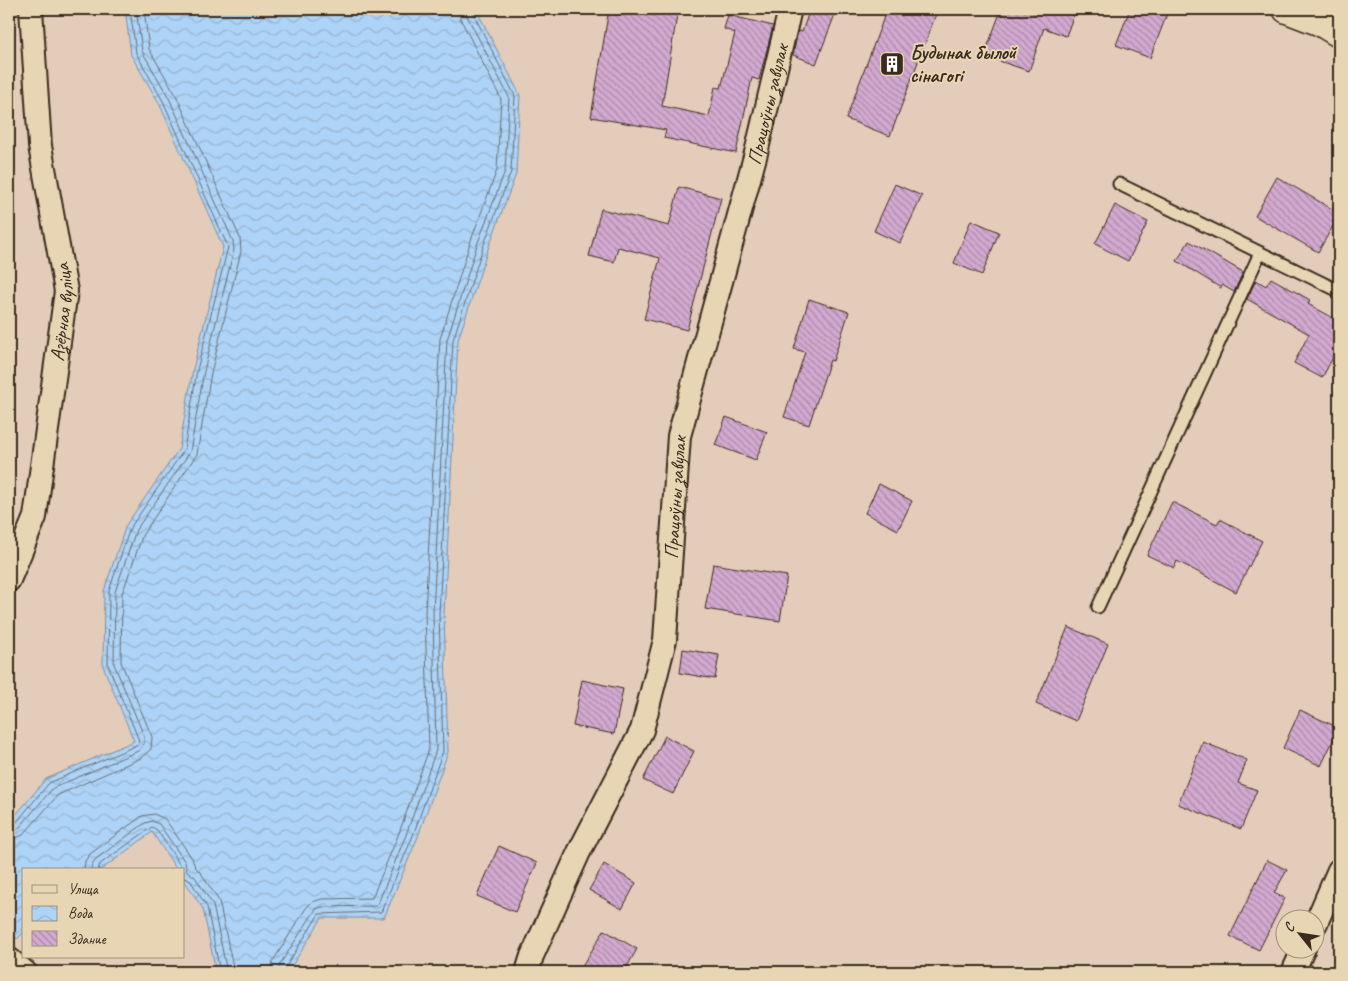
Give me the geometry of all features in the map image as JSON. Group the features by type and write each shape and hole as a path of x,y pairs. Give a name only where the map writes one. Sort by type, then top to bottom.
{"street":[{"name":"Азёрная вуліца","path":"9,580 35,517 66,291 40,146 31,9"},
{"name":"Працоўны завулак","path":"527,972 532,956 579,852 642,730 665,640 679,436 756,154 790,9"},
{"path":"1287,9 1321,22 1339,32"},
{"path":"1323,908 1339,870"},
{"path":"1293,972 1299,958"},
{"path":"9,959 25,972"}],"lane":[{"path":"1119,184 1339,291"},
{"path":"1098,607 1260,253"}],"water":[{"path":"125,9 476,9 520,95 516,174 488,249 458,340 444,614 448,752 417,839 384,918 322,918 288,972 216,972 203,909 185,882 185,868 176,868 152,832 104,868 22,868 22,934 17,939 9,931 9,823 46,779 134,741 103,666 104,591 126,525 179,449 193,369 223,247 159,103 131,55"}],"building":[{"path":"609,9 678,9 662,106 709,116 715,87 721,88 735,33 724,29 728,15 773,26 759,80 752,78 736,153 664,138 666,130 591,117"},
{"path":"810,9 837,9 816,64 793,55 798,31 802,32"},
{"name":"Будынак былой сінагогі","path":"887,9 938,9 890,136 846,119"},
{"path":"998,9 1076,9 1066,36 1044,28 1029,71 984,56 1000,13"},
{"path":"1130,9 1169,9 1150,58 1116,45"},
{"path":"1277,177 1339,213 1318,252 1255,216"},
{"path":"895,184 922,196 900,243 874,231"},
{"path":"679,187 721,198 687,330 644,319 660,258 618,247 614,262 589,256 601,209 669,226"},
{"path":"1115,205 1148,222 1128,261 1095,244"},
{"path":"971,220 999,232 982,275 954,263"},
{"path":"1189,241 1243,272 1234,292 1222,285 1221,288 1177,261"},
{"path":"1271,278 1310,300 1308,304 1339,321 1339,346 1322,378 1294,363 1309,334 1247,299 1256,280 1266,286"},
{"path":"809,299 849,312 833,361 830,360 809,425 784,417 805,352 794,349"},
{"path":"726,417 767,432 756,460 715,445"},
{"path":"879,484 912,501 898,530 865,513"},
{"path":"1172,502 1217,524 1220,519 1262,541 1236,592 1177,561 1174,568 1147,555"},
{"path":"713,564 787,576 780,621 705,609"},
{"path":"1068,627 1108,644 1076,721 1036,704"},
{"path":"683,649 719,655 715,679 680,673"},
{"path":"582,680 623,689 614,734 573,726"},
{"path":"1300,710 1339,728 1321,766 1283,748"},
{"path":"665,736 694,751 673,794 643,780"},
{"path":"1203,742 1247,760 1238,783 1257,790 1241,829 1178,804"},
{"path":"499,846 537,863 515,912 477,896"},
{"path":"1267,860 1287,870 1274,893 1285,898 1280,908 1276,908 1276,916 1259,950 1230,936"},
{"path":"604,864 636,883 622,909 589,890"},
{"path":"604,930 637,949 624,972 579,972"}],"place":[{"name":"Будынак былой сінагогі","path":"892,64"}]}
